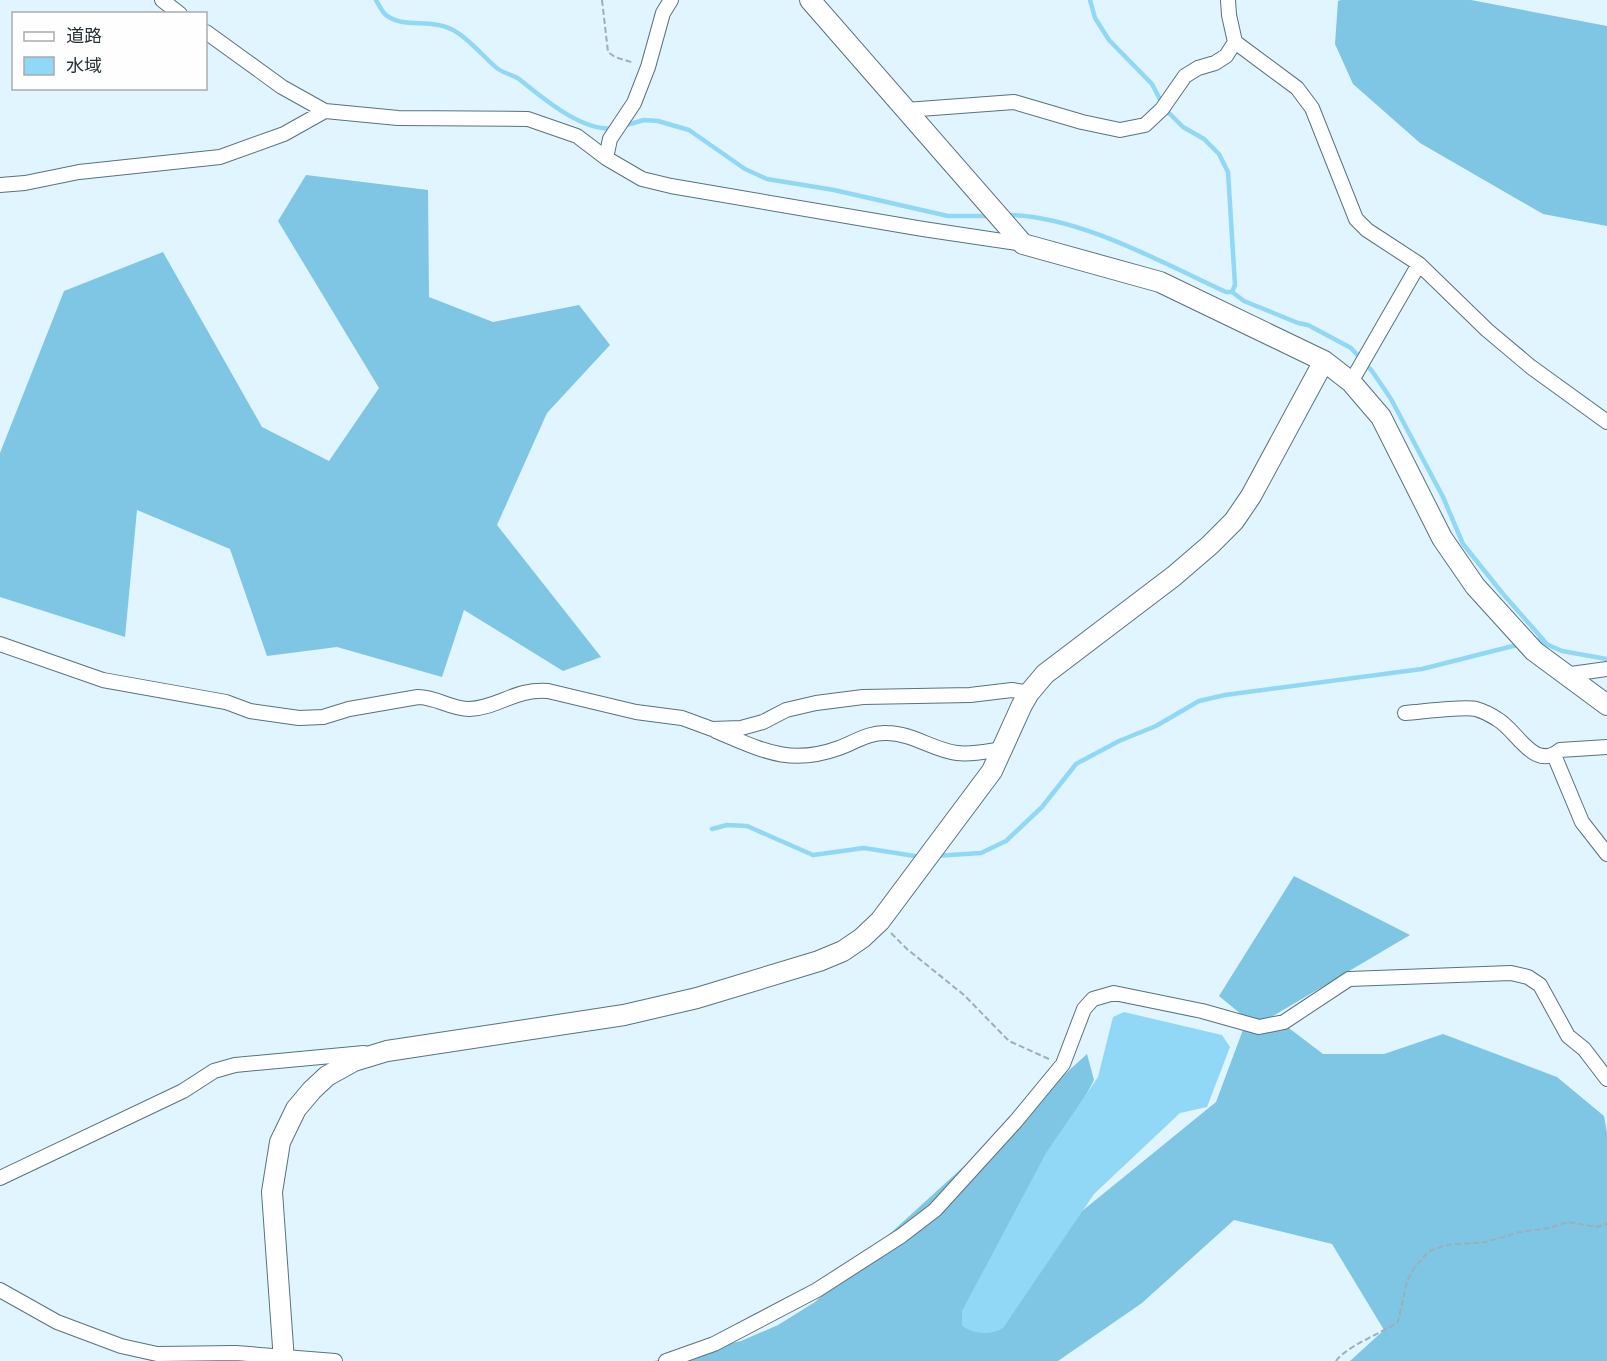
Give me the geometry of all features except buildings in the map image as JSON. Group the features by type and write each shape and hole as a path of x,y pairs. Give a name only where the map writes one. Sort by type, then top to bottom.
{"street":[{"path":"162,0 177,12"},
{"path":"606,158 610,139 634,103 648,67 663,13 671,0"},
{"path":"810,0 1023,244"},
{"path":"1228,0 1235,42 1297,88 1312,108 1356,219 1367,230 1419,264 1487,330 1531,367 1607,422"},
{"path":"207,33 282,87 325,111 398,118 528,119 577,136 606,158 642,179 671,186 923,229 1023,244 1160,282 1354,377 1381,417 1442,538 1475,586 1534,651 1607,705"},
{"path":"906,110 1014,102 1082,122 1120,130 1144,125 1162,109 1185,76 1226,56 1235,42"},
{"path":"0,185 25,183 78,172 220,157 284,134 325,111"},
{"path":"1354,377 1419,264"},
{"path":"0,1178 183,1091 214,1071 235,1065 387,1051 624,1014 697,998 819,962 843,951 862,938 880,921 992,771 1029,693 1045,674 1174,576 1234,521 1251,496 1324,361"},
{"path":"0,644 103,680 226,702 250,711 299,718 323,717 349,709 418,697 429,697 455,707 469,709 534,690 548,691 636,712 682,718 774,754 812,755 880,732 900,734 957,753 1003,749"},
{"path":"1564,675 1607,669"},
{"path":"712,729 741,728 763,722 786,710 816,703 863,697 970,695 1012,690 1029,693"},
{"path":"1405,713 1474,709 1500,720 1536,755 1545,757 1554,755 1560,750 1607,747"},
{"path":"1554,755 1582,822 1607,854"},
{"path":"666,1361 714,1344 807,1295 901,1236 936,1210 1016,1121 1063,1064 1084,1009 1093,999 1114,993 1202,1011 1259,1027 1284,1022 1348,978 1511,973 1528,977 1540,985 1568,1036 1584,1049 1607,1079"},
{"path":"284,1359 272,1192 280,1142 296,1109 319,1083 354,1061 387,1051"},
{"path":"0,1290 57,1322 122,1346 157,1354 236,1353 284,1359 335,1361"}],"path":[{"path":"602,0 608,52 615,57 648,67"},
{"path":"880,921 907,949 964,995 1009,1041 1063,1064"},
{"path":"1336,1361 1342,1353 1398,1322 1407,1281 1414,1268 1428,1252 1445,1245 1486,1242 1568,1222 1597,1227 1607,1224"}],"shaded area":[{"path":"1471,0 1607,26 1607,226 1543,214 1420,143 1353,84 1335,44 1338,1"},
{"path":"306,175 428,190 429,297 493,322 579,305 610,345 547,413 497,525 601,657 563,671 464,610 442,677 337,647 267,656 230,549 137,510 125,637 0,597 0,453 64,291 163,252 262,427 329,461 379,388 278,221"},
{"path":"1294,876 1410,935 1273,1016 1323,1054 1384,1054 1443,1034 1557,1077 1604,1116 1607,1133 1607,1361 1350,1361 1384,1330 1332,1244 1234,1220 1142,1303 1058,1361 654,1361 741,1341 778,1325 815,1302 1087,1054 1094,1080 979,1295 1216,1102 1247,1019 1219,996"}],"water":[{"path":"1124,1012 1222,1035 1230,1047 1207,1107 1180,1113 1094,1194 1003,1328 988,1333 967,1329 962,1326 962,1311 1046,1153 1098,1077 1113,1017"}],"waterway":[{"path":"376,0 385,14 393,19 401,22 445,26 453,30 465,38 498,69 519,79 551,104 577,120 603,128 615,128"},
{"path":"1090,0 1095,18 1109,40 1152,84 1165,109 1183,127 1204,139 1219,154 1228,172 1235,285 1232,292"},
{"path":"623,126 644,120 658,121 689,130 745,169 767,179 834,190 948,216 990,216"},
{"path":"1005,215 1060,222 1089,231 1146,254 1226,292 1232,292 1244,301 1308,325 1351,348 1372,371 1391,399 1443,497 1463,544 1546,643"},
{"path":"1537,640 1562,651 1607,659"},
{"path":"935,856 981,853 1006,841 1042,807 1076,764 1119,741 1156,726 1199,701 1225,695 1422,669 1517,645"},
{"path":"712,829 727,825 747,826 813,855 864,848 921,857"}]}
